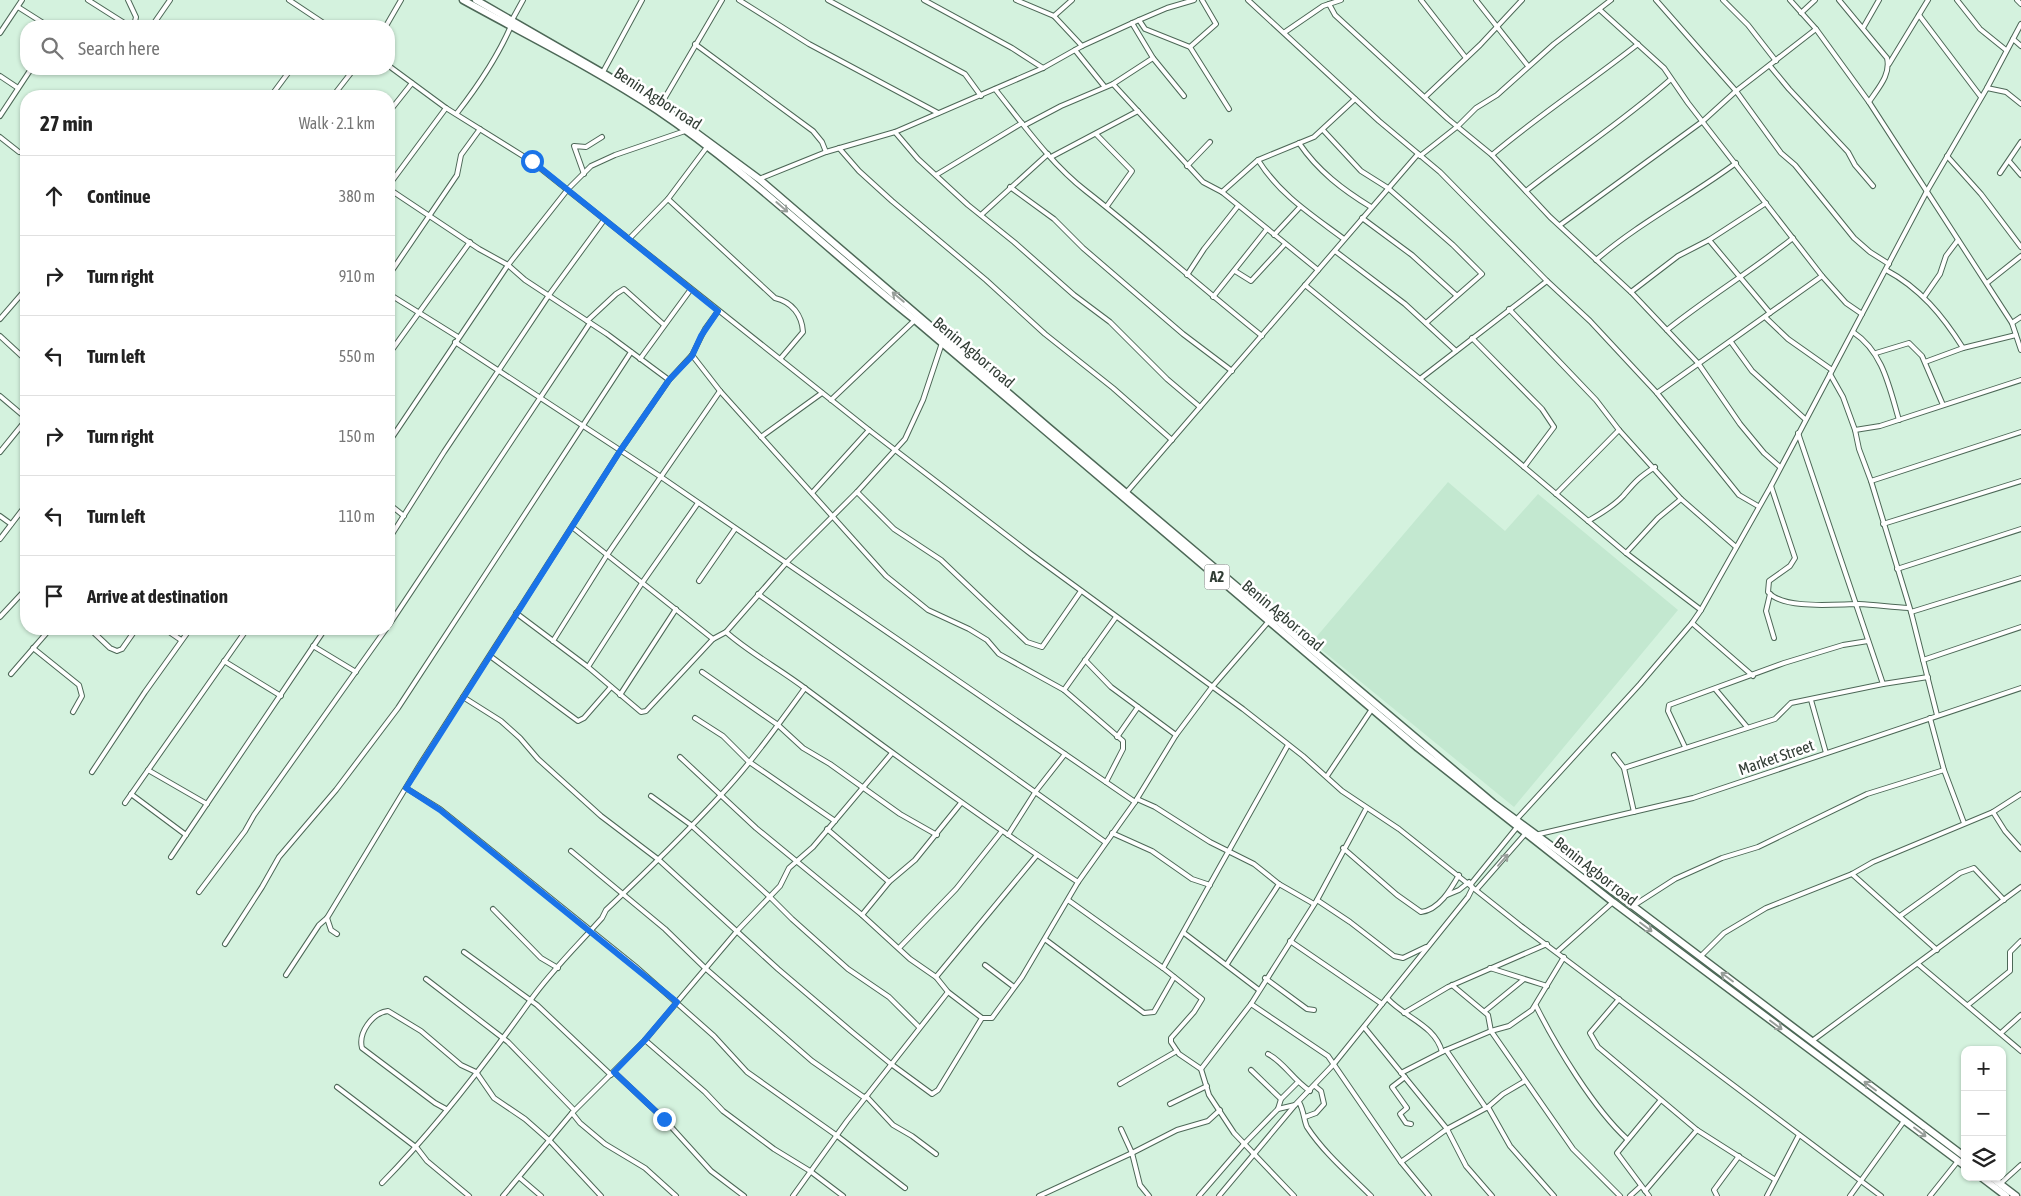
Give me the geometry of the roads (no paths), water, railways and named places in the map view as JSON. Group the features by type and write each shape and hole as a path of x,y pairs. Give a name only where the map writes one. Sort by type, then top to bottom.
{"highway":[{"name":"Benin Agbor road","path":"463,0 512,23 603,72 660,106 759,179 1415,739 1527,832 1613,902 1904,1121 1961,1159"},
{"name":"Benin Agbor road","path":"476,0 657,110 763,191 856,273 915,320 1372,709 1518,824"},
{"path":"856,273 862,266"},
{"name":"Benin Agbor road","path":"1527,832 1535,835 1633,906 1812,1041 1961,1159"},
{"path":"1986,1181 2006,1196"},
{"path":"1996,1181 2016,1196"}],"street":[{"path":"88,0 120,20"},
{"path":"128,0 136,17 135,20"},
{"path":"156,20 170,0"},
{"path":"290,0 318,20"},
{"path":"389,20 401,0"},
{"path":"457,114 478,86 503,45 523,0"},
{"path":"603,72 642,0"},
{"path":"660,106 722,0"},
{"path":"739,0 809,44 938,113"},
{"path":"828,0 965,74 981,96"},
{"path":"924,0 1012,48 1043,68"},
{"path":"1016,0 1054,16 1082,46"},
{"path":"1054,16 1072,0"},
{"path":"759,179 826,152 895,132 1043,68 1082,46 1138,20 1167,8 1194,0"},
{"path":"1190,47 1216,24 1202,0"},
{"path":"1248,0 1285,32 1355,99 1440,172 1547,281 1590,321 1657,392 1739,495 1758,506"},
{"path":"1285,32 1316,10 1341,0"},
{"path":"1421,0 1466,58"},
{"path":"1476,0 1528,66"},
{"path":"1425,96 1466,58 1522,0"},
{"path":"1126,493 1371,207 1419,155 1458,126 1476,108 1497,95 1528,66 1612,0"},
{"path":"1656,0 1736,91 1782,152 1795,165 1854,238 1870,252 1889,264"},
{"path":"1723,0 1748,25 1776,61"},
{"path":"1790,0 1816,29 1869,102 2012,323 2021,350"},
{"path":"1801,13 1815,0"},
{"path":"1839,0 1879,46 1887,58 1888,65"},
{"path":"1863,28 1879,0"},
{"path":"1869,102 1885,79 1888,65 1928,0"},
{"path":"1958,0 1980,29 2006,50"},
{"path":"2017,0 2021,4"},
{"path":"0,33 20,1"},
{"path":"1329,4 1334,15 1492,155 1560,225 1632,292 1698,363 1740,424 1764,453 1780,467"},
{"path":"18,7 39,20"},
{"path":"1600,10 1664,68 1671,80 1822,276 1846,303 1862,314"},
{"path":"1919,15 1981,97"},
{"path":"1138,20 1145,29 1190,47 1229,109"},
{"path":"1132,23 1153,58 1184,96"},
{"path":"1219,1196 1364,1027 1427,947 1471,885 1518,824 1692,623 1701,610 1770,486 1927,191 1987,88 2021,24"},
{"path":"1560,225 1703,120 1736,91 1816,29"},
{"path":"2013,39 2021,46"},
{"path":"695,44 813,131 822,142 826,152"},
{"path":"1492,155 1545,111 1579,89 1638,44"},
{"path":"1075,50 1104,86"},
{"path":"936,175 1024,124 1104,86 1113,84 1153,58"},
{"path":"1770,66 1800,102 1848,152 1854,164 1873,186"},
{"path":"395,70 446,108 532,161 869,430 1081,591 1212,687 1288,745 1366,809 1399,829 1564,957 1881,1196"},
{"path":"0,116 27,75"},
{"path":"276,90 287,75"},
{"path":"338,90 349,75"},
{"path":"0,76 18,88"},
{"path":"1526,191 1582,148 1633,113 1671,80"},
{"path":"395,104 412,83"},
{"path":"1113,84 1203,182 1222,192 1318,270"},
{"path":"1987,88 2006,92 2021,104"},
{"path":"995,90 1050,155 1087,192 1107,206 1186,275 1262,336"},
{"path":"1222,192 1258,160 1314,137 1355,99"},
{"path":"395,179 446,108"},
{"path":"981,216 1010,187 1050,155 1096,134 1138,111"},
{"path":"395,266 457,175 461,155 480,129"},
{"path":"1323,130 1362,171 1388,188 1453,245 1482,274 1426,323"},
{"path":"395,433 508,265 568,189 591,166 615,155 685,131"},
{"path":"895,132 918,159 981,216 1074,295 1110,322 1167,378 1200,407"},
{"path":"1096,134 1132,171 1107,206"},
{"path":"0,137 19,152"},
{"path":"584,174 574,146 586,146 602,137"},
{"path":"1187,166 1210,142"},
{"path":"2000,173 2021,142"},
{"path":"1299,143 1312,161 1326,175 1343,190 1371,207"},
{"path":"629,239 668,198 707,147"},
{"path":"839,148 858,171 986,280 1045,334 1113,388 1172,440"},
{"path":"1947,156 1981,194 2021,247"},
{"path":"1258,160 1265,171 1300,207 1344,240"},
{"path":"2009,161 2021,175"},
{"path":"1596,260 1617,242 1657,214 1701,189 1736,163"},
{"path":"1010,187 1054,219 1083,248 1145,299 1183,334 1232,371"},
{"path":"395,191 430,216 508,265 525,280 669,380"},
{"path":"668,198 775,298 785,301 795,309 804,332 781,358"},
{"path":"1632,292 1678,256 1709,240 1766,203"},
{"path":"1186,275 1238,206"},
{"path":"1274,235 1300,207"},
{"path":"1362,218 1419,261 1456,295"},
{"path":"395,530 444,452 500,372 549,296 604,220"},
{"path":"1213,297 1267,229"},
{"path":"1667,330 1715,293 1793,238"},
{"path":"1709,240 1770,313"},
{"path":"1924,297 1940,274 1946,256 1958,240"},
{"path":"395,346 470,242"},
{"path":"1235,271 1251,282 1285,244"},
{"path":"1335,251 1426,323 1456,351"},
{"path":"1986,283 2021,256"},
{"path":"1886,270 1899,276 1924,297 1948,325 1963,348"},
{"path":"1657,392 1731,342 1822,276"},
{"path":"1420,379 1547,281"},
{"path":"1305,285 1420,379 1626,553 1701,610"},
{"path":"395,616 588,322 603,304 624,289 663,324"},
{"path":"640,359 663,324 691,289"},
{"path":"0,318 20,296"},
{"path":"395,298 458,338"},
{"path":"1509,309 1596,400 1619,430 1681,499 1736,547"},
{"path":"286,975 319,925 327,918 406,788 620,451 669,380 692,356 701,336 718,311"},
{"path":"1765,317 1788,339 1832,370"},
{"path":"2012,323 2021,317"},
{"path":"831,400 915,320"},
{"path":"1852,332 1866,340 1876,353 1884,370 1899,420"},
{"path":"1925,362 1963,348 2016,334"},
{"path":"0,336 20,354"},
{"path":"1472,338 1542,409 1554,427 1524,467"},
{"path":"455,342 584,425 1136,801 1254,864 1279,884 1350,922 1394,956 1403,958 1427,947"},
{"path":"1731,342 1752,371 1805,419"},
{"path":"516,613 588,667 641,712 646,711 713,639 726,632 787,562 857,492 894,449 905,440 913,424 942,343"},
{"path":"1876,353 1909,343 1922,356 1943,405"},
{"path":"225,944 279,857 336,790 398,708 631,352"},
{"path":"692,356 720,391 886,576 928,610 969,629 987,640 999,654 1064,690 1124,744 1106,782"},
{"path":"1830,374 1843,397 1855,430 1859,449 1871,481 1910,610 1937,715"},
{"path":"1855,430 1899,420 2021,380"},
{"path":"553,641 607,555 720,391"},
{"path":"761,436 822,393"},
{"path":"0,396 20,414"},
{"path":"0,452 20,427"},
{"path":"812,493 869,430"},
{"path":"1556,494 1619,430"},
{"path":"1871,481 2021,432"},
{"path":"1798,433 1883,684"},
{"path":"1588,521 1607,510 1623,496 1637,478 1654,467"},
{"path":"1883,524 2021,481"},
{"path":"1770,486 1795,558 1790,566 1769,581 1770,594 1766,611 1774,638"},
{"path":"857,492 894,529 941,560 1027,642 1042,647 1081,591"},
{"path":"1626,553 1658,518 1681,499"},
{"path":"588,667 642,583 698,503"},
{"path":"395,509 404,516"},
{"path":"0,538 20,513"},
{"path":"0,516 11,524"},
{"path":"572,527 713,639"},
{"path":"699,581 735,529"},
{"path":"1897,569 2021,529"},
{"path":"1770,594 1776,599 1807,605 1857,604 1910,610 2021,578"},
{"path":"758,594 1105,842"},
{"path":"0,617 20,595"},
{"path":"620,695 676,609"},
{"path":"1064,690 1116,617"},
{"path":"680,757 756,828 900,947 910,959 936,977 948,992 982,1018 992,1018 1046,940 1078,882 1136,801 1176,734 1212,687 1269,621"},
{"path":"1692,623 1753,676"},
{"path":"1923,660 2021,627"},
{"path":"726,632 745,648 805,688 892,753 927,776 961,804 1078,882"},
{"path":"11,674 45,635"},
{"path":"96,635 110,648 117,651 122,649 132,635"},
{"path":"174,635 181,640"},
{"path":"92,772 185,635"},
{"path":"125,803 243,635"},
{"path":"171,858 321,635"},
{"path":"200,892 245,831 254,815 382,635"},
{"path":"1684,747 1667,708 1669,705 1716,690 1784,663 1834,648 1868,641"},
{"path":"313,646 356,672"},
{"path":"33,648 79,685 82,696 73,712"},
{"path":"490,656 578,721 584,718 611,688"},
{"path":"1086,660 1111,687 1176,734"},
{"path":"224,661 281,696"},
{"path":"702,672 778,725 803,748 830,764 900,814 937,835"},
{"path":"1624,768 1775,719 1791,703 1883,684 1928,678"},
{"path":"382,1183 417,1148 446,1109 504,1039 530,1000 606,910 624,895 721,796 805,688"},
{"name":"Market Street","path":"1535,835 1693,798 2021,688"},
{"path":"1716,690 1747,727"},
{"path":"464,697 501,721 520,738 538,759 601,816 659,860 738,930 778,969 891,1064 934,1094 982,1018"},
{"path":"1811,700 1826,753"},
{"path":"1117,737 1138,707"},
{"path":"1327,776 1372,709"},
{"path":"695,718 722,736 748,761 835,821"},
{"path":"1930,718 1944,770 1964,822"},
{"path":"1163,968 1288,745"},
{"path":"503,1196 520,1178 573,1112 645,1040 738,930 783,882 789,868 798,861 835,821 892,753"},
{"path":"1008,835 1036,791 1065,754"},
{"path":"1614,754 1624,768 1634,812"},
{"path":"148,770 207,804"},
{"path":"1633,906 1675,879 1722,858 1758,847 1867,794 1944,770"},
{"path":"406,788 440,810 677,1002 714,1036 747,1072 836,1135 904,1188"},
{"path":"131,794 186,835"},
{"path":"1700,957 1724,933 1766,908 1852,874 1873,862 1964,822 1993,812 2021,794"},
{"path":"650,796 691,825 770,897 792,920 848,969 889,997 919,1027"},
{"path":"862,915 889,882 915,860 961,804"},
{"path":"1201,1070 1251,1004 1315,902 1366,809"},
{"path":"1993,812 2005,831 2021,849"},
{"path":"827,829 889,882"},
{"path":"900,947 956,888 1002,831"},
{"path":"1478,889 1527,832"},
{"path":"1112,833 1152,851 1192,879 1210,885"},
{"path":"1343,848 1397,895 1421,912 1427,911 1447,896 1471,885"},
{"path":"571,851 665,929 705,968 812,1061 866,1097 892,1125 912,1136 936,1154"},
{"path":"936,977 1037,855"},
{"path":"1900,916 1960,873 1974,868 2004,900"},
{"path":"1852,874 1937,950"},
{"path":"1447,896 1459,875"},
{"path":"1227,964 1279,884"},
{"path":"1812,1041 2021,887"},
{"path":"1068,900 1163,968 1202,1000 1172,1038 1171,1042 1177,1051 1201,1070 1209,1095 1234,1133 1294,1196"},
{"path":"1558,951 1613,902"},
{"path":"493,909 541,958 558,968"},
{"path":"327,918 331,930 337,934"},
{"path":"1184,933 1259,990"},
{"path":"1046,940 1144,1013 1154,1012 1174,978"},
{"path":"1290,941 1382,1004"},
{"path":"1968,1005 2010,971 2010,952 2021,942"},
{"path":"1404,1013 1452,985 1547,944"},
{"path":"464,952 530,1000 579,1046 590,1053 664,1119 711,1171 744,1196"},
{"path":"1401,1073 1444,1051 1491,1031 1509,1026 1536,1006 1564,957"},
{"path":"1918,964 2021,1051"},
{"path":"985,965 1014,987"},
{"path":"1490,968 1523,980 1547,986"},
{"path":"1266,978 1307,1009 1314,1010"},
{"path":"426,979 504,1039 573,1112 580,1124 605,1144 645,1168 676,1196"},
{"path":"1485,1011 1523,980"},
{"path":"1452,985 1485,1011 1488,1015 1491,1031 1573,1149 1620,1196"},
{"path":"793,1196 836,1135 948,992"},
{"path":"1387,998 1404,1013 1433,1032 1440,1041 1444,1051 1487,1108 1510,1146 1554,1196"},
{"path":"1619,998 1590,1035 1598,1047 1660,1101 1697,1130 1774,1179"},
{"path":"1251,1004 1324,1052 1401,1162 1429,1196"},
{"path":"1536,1006 1565,1056 1609,1122 1627,1139"},
{"path":"446,1109 434,1103 362,1048 364,1028 383,1012 388,1011 421,1031 461,1065 476,1072 494,1098 525,1119 550,1141 601,1196"},
{"path":"2001,1033 2021,1015"},
{"path":"1364,1027 1447,1129 1466,1166 1492,1196"},
{"path":"645,1040 705,1092 723,1111 774,1150 810,1171 844,1196"},
{"path":"1120,1084 1177,1051"},
{"path":"1268,1054 1276,1058 1297,1083 1310,1090"},
{"path":"1250,1070 1281,1099"},
{"path":"1405,1077 1392,1087 1406,1108 1400,1114 1406,1123 1411,1124"},
{"path":"1401,1162 1447,1129 1487,1108 1503,1094 1525,1082"},
{"path":"1199,1196 1244,1144 1278,1109 1281,1099 1297,1083"},
{"path":"1170,1104 1207,1086"},
{"path":"1305,1116 1316,1113 1324,1104 1321,1091 1315,1086"},
{"path":"337,1087 417,1148 428,1161 469,1196"},
{"path":"1649,1196 1617,1153 1660,1101"},
{"path":"1278,1109 1297,1104"},
{"path":"1297,1104 1305,1116 1304,1122 1308,1128 1333,1158 1371,1196"},
{"path":"1039,1196 1177,1130 1208,1121 1220,1110"},
{"path":"1850,1196 1904,1121"},
{"path":"1121,1129 1132,1153 1140,1185 1149,1196"},
{"path":"1645,1191 1697,1130"},
{"path":"1767,1196 1774,1179 1799,1135"},
{"path":"1716,1196 1714,1190 1738,1156"},
{"path":"1930,1196 1961,1159"},
{"path":"2000,1184 2021,1166"},
{"path":"520,1178 541,1196"},
{"path":"1630,1196 1641,1186"}]}
